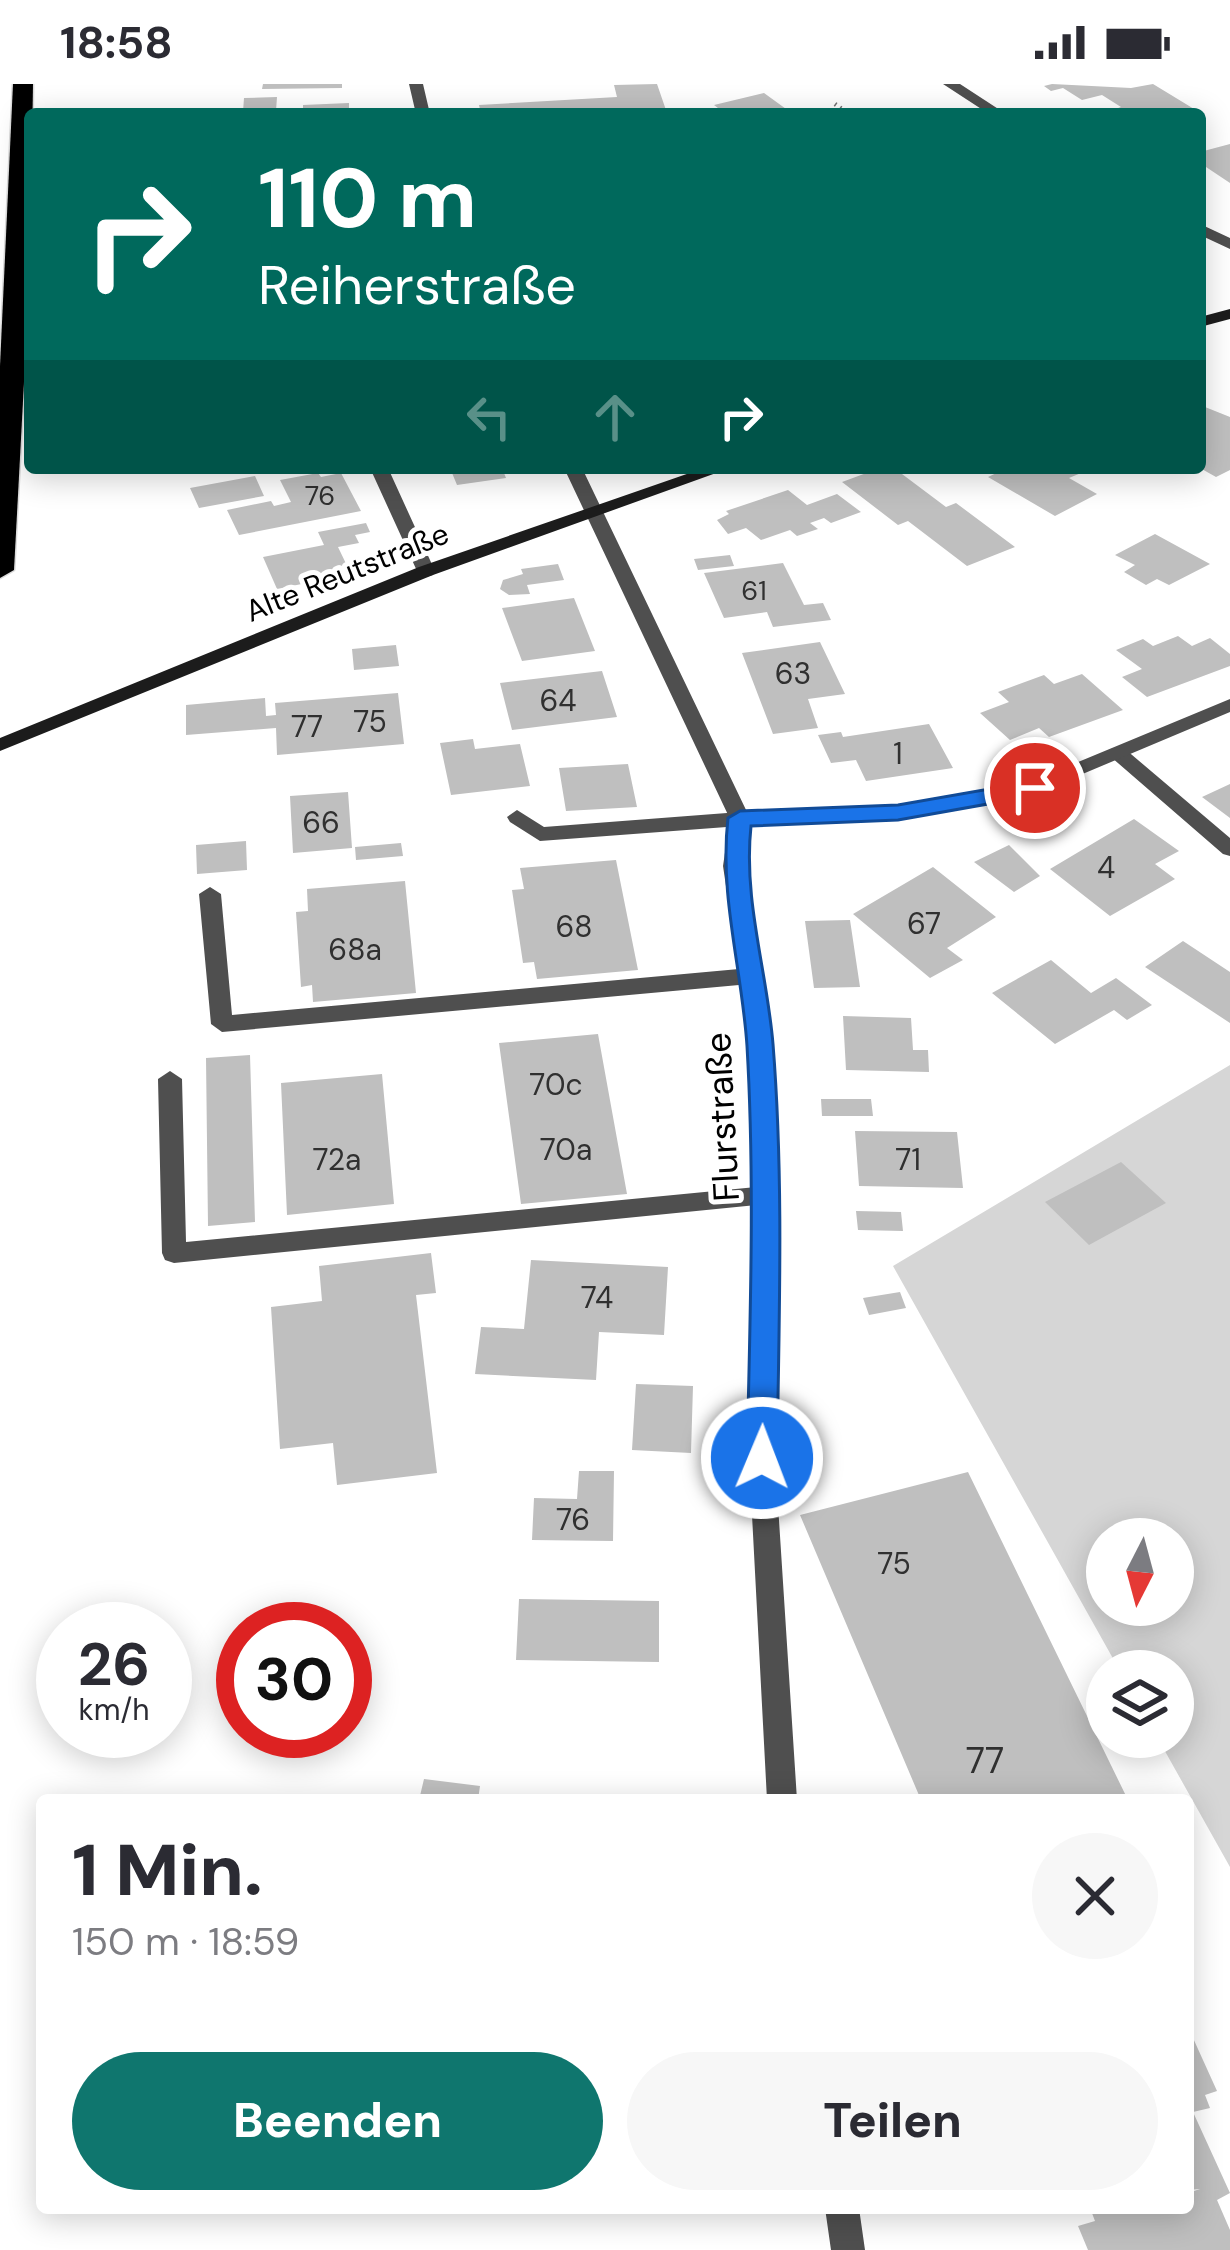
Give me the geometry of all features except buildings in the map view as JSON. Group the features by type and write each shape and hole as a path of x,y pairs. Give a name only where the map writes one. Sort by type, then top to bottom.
{"highway":[{"path":"0,570 20,242 23,84"}],"main road":[{"name":"Alte Reutstraße","path":"0,745 426,571 703,474"}],"street":[{"path":"950,84 989,108"},
{"path":"383,474 426,571"},
{"name":"Flurstraße","path":"576,474 740,818 734,866 760,1041 766,1195 762,1458 782,1794"},
{"path":"517,817 541,834 921,808 1035,788 1230,705"},
{"path":"1118,753 1230,849"},
{"path":"210,895 222,1024 750,976"},
{"path":"170,1079 174,1252 766,1195"},
{"path":"843,2214 848,2250"}],"path":[{"path":"835,104 841,108"}],"shaded area":[{"path":"1230,1065 1230,1867 1194,1803 1194,1794 1189,1794 1169,1758 1194,1758 1194,1650 1108,1650 1095,1626 1194,1626 1194,1518 1086,1518 1086,1610 893,1266"}],"route":[{"path":"762,1458 766,1195 760,1041 734,866 740,818 898,812 1035,788"}]}
